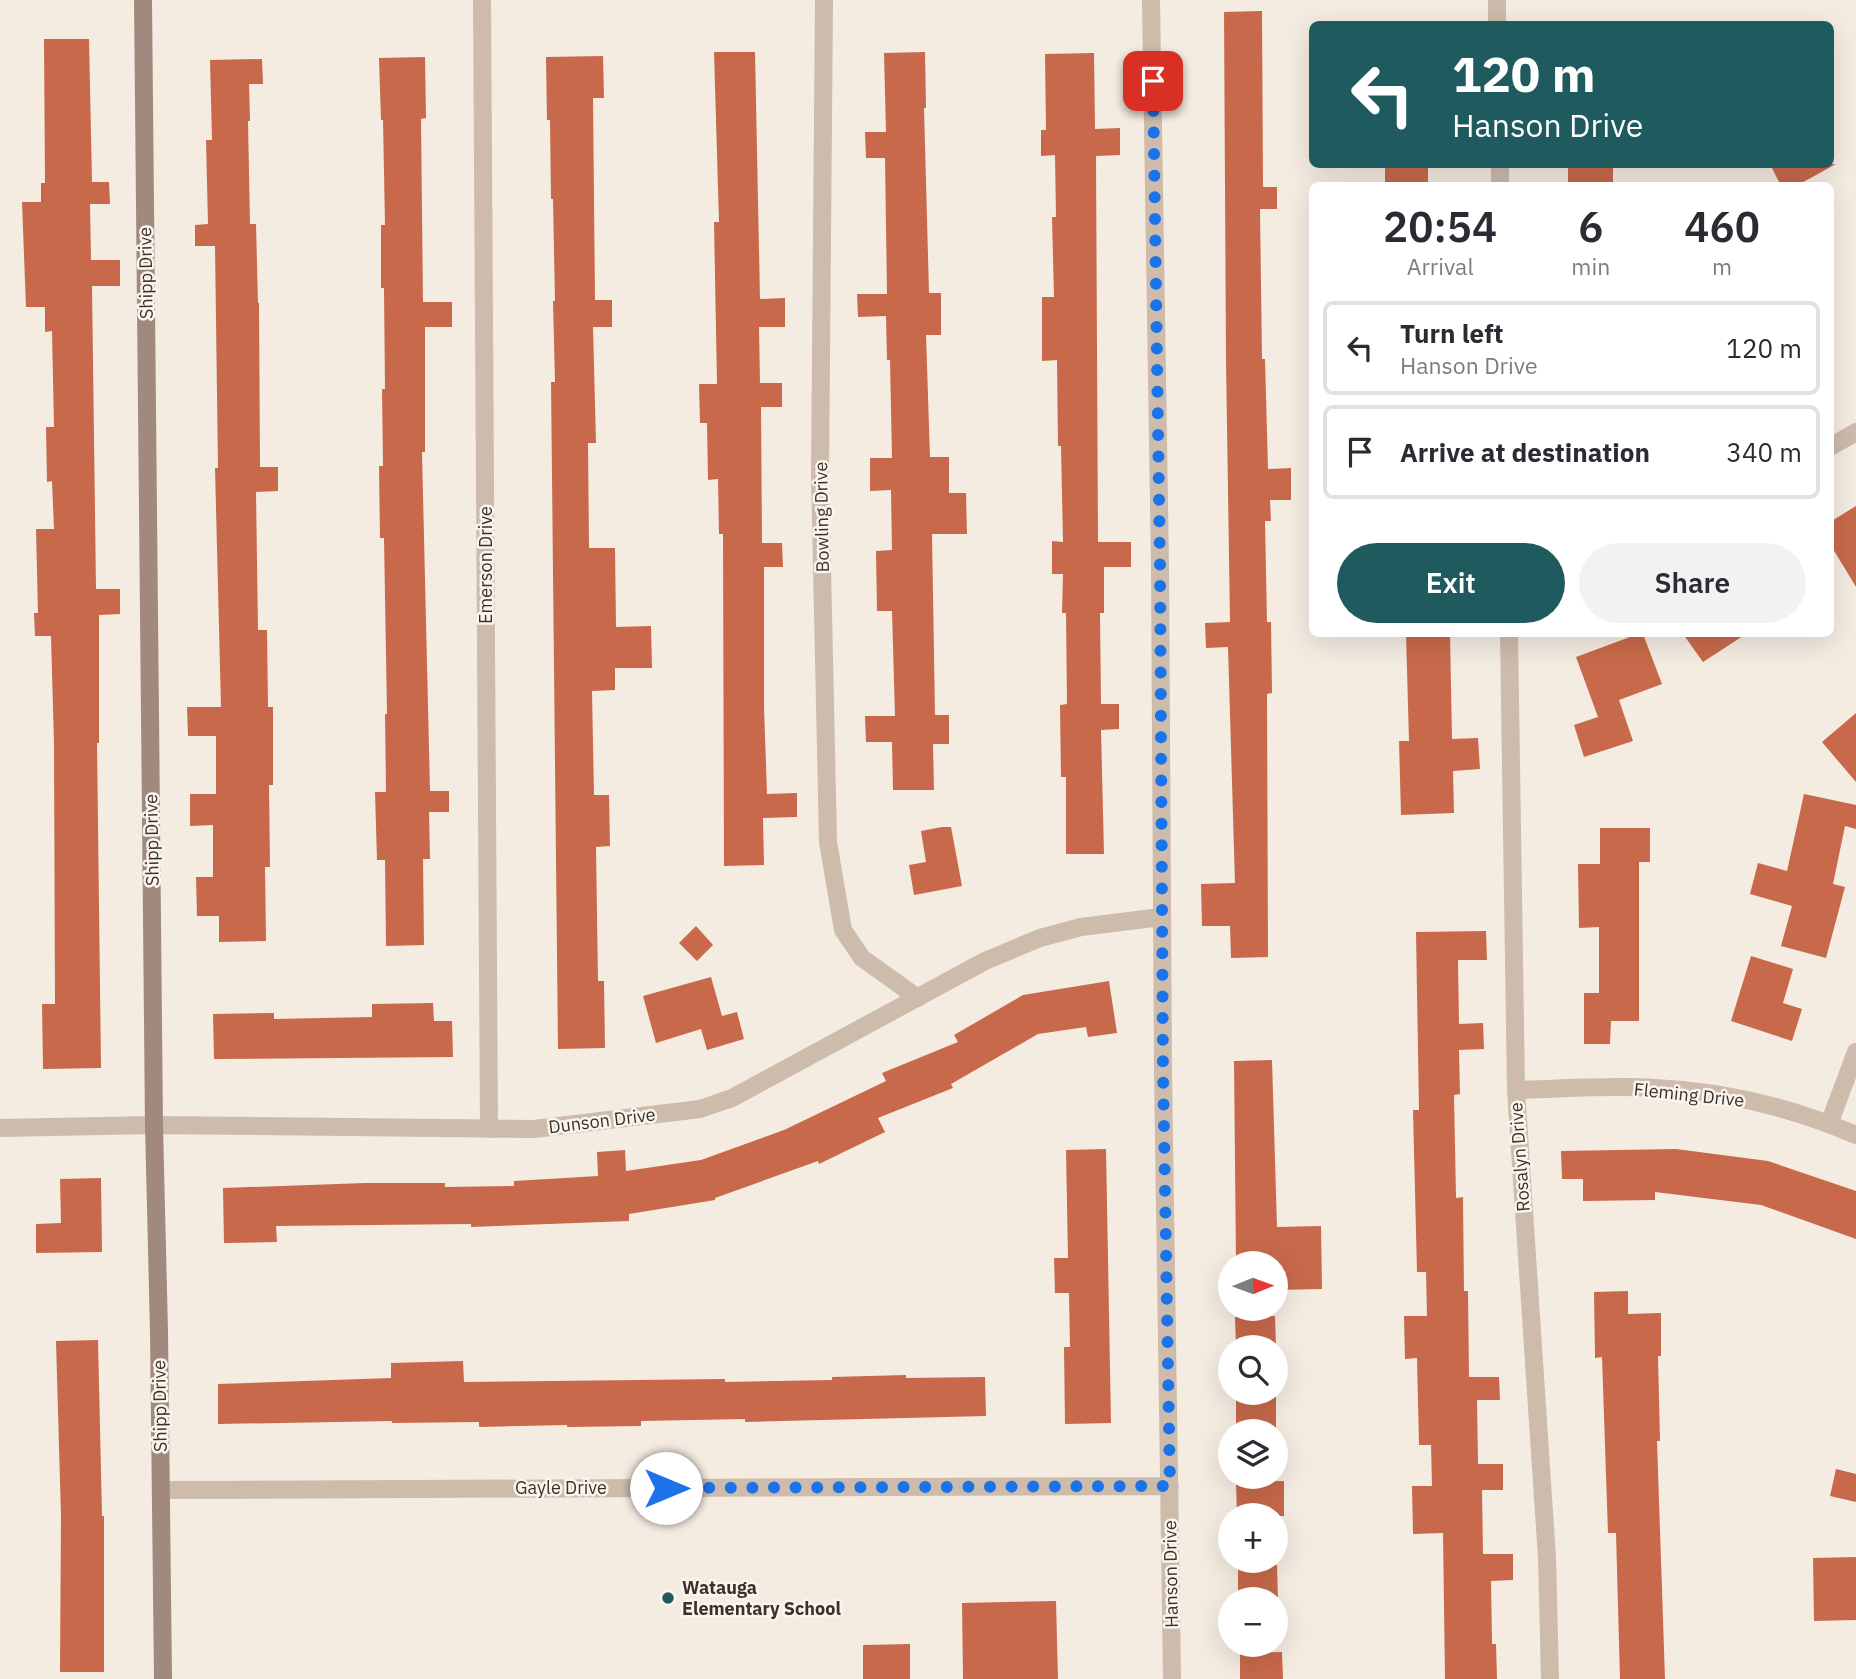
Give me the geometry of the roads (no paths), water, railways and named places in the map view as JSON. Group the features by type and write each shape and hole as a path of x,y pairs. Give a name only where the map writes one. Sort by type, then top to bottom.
{"street":[{"name":"Shipp Drive","path":"143,0 154,1125 163,1679"},
{"name":"Emerson Drive","path":"482,0 489,1129"},
{"name":"Bowling Drive","path":"824,0 820,475 828,842 844,930 862,958 918,998"},
{"name":"Hanson Drive","path":"1151,0 1172,1679"},
{"path":"1497,0 1497,21"},
{"path":"1834,445 1856,432"},
{"name":"Rosalyn Drive","path":"1509,637 1516,1090 1547,1558 1550,1679"},
{"name":"Dunson Drive","path":"0,1128 154,1125 534,1129 700,1109 732,1098 985,961 1040,938 1081,927 1161,918"},
{"path":"1829,1124 1856,1052"},
{"name":"Fleming Drive","path":"1516,1090 1654,1088 1746,1100 1829,1124 1856,1135"},
{"name":"Gayle Drive","path":"162,1490 1170,1486"}],"place":[{"name":"Watauga Elementary School","path":"668,1598"}]}
